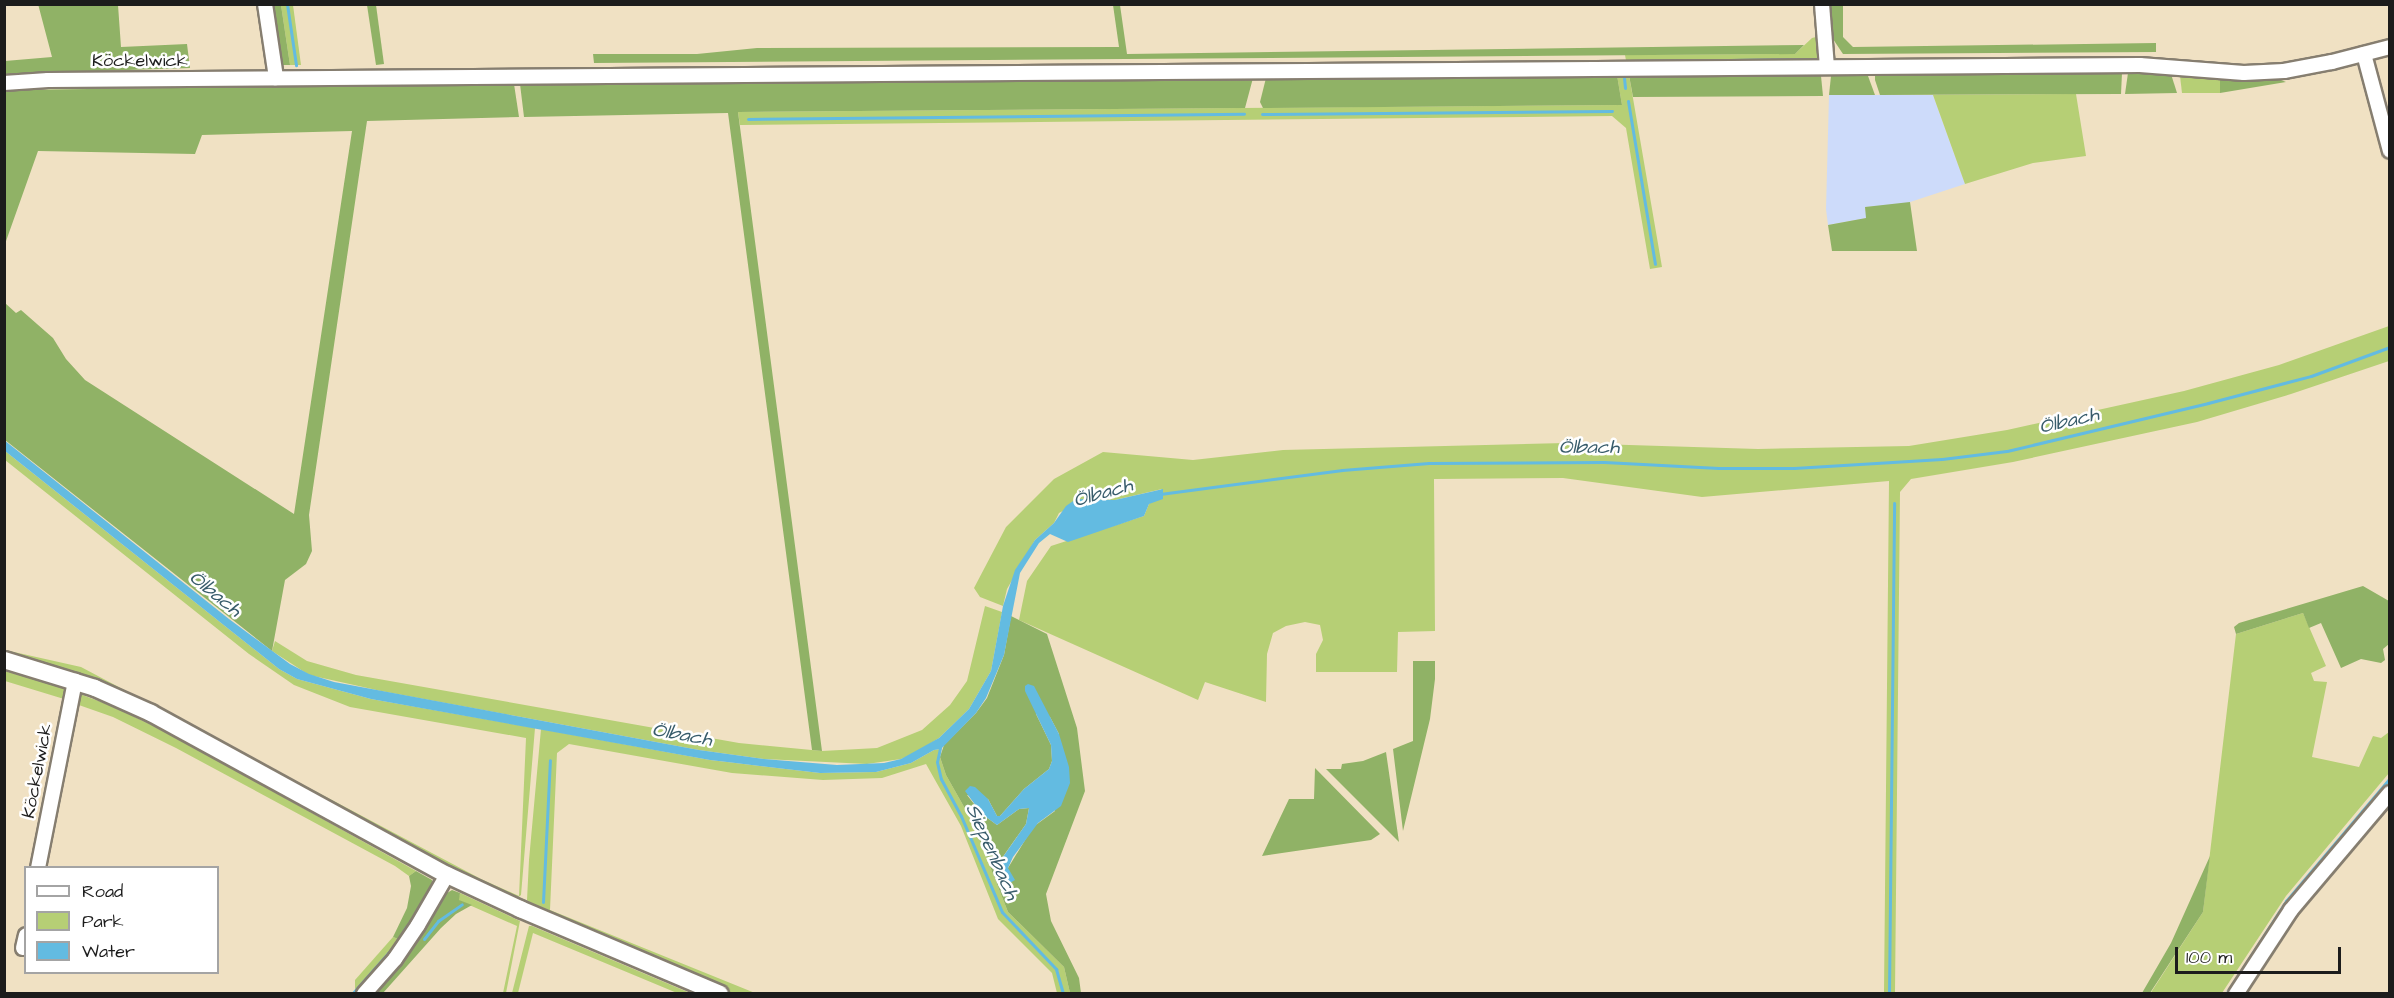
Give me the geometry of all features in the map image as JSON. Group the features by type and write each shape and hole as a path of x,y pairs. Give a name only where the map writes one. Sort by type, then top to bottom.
{"main road":[{"path":"4,660 75,681 151,713 214,745 447,874 510,905 720,993"}],"street":[{"path":"265,4 276,78"},
{"path":"1822,4 1827,67"},
{"name":"Köckelwick","path":"4,83 48,80 276,78 2140,65 2244,74 2284,71 2390,47"},
{"path":"2364,54 2390,151"},
{"name":"Köckelwick","path":"38,866 75,681"},
{"path":"2236,993 2291,910 2390,792"},
{"path":"364,993 395,959 418,925 447,874"}],"shaded area":[{"path":"1829,95 1933,95 1965,184 1901,205 1865,207 1867,218 1828,225 1826,209"}],"green space":[{"path":"38,4 118,5 121,47 187,44 190,68 5,74 5,61 52,57"},
{"path":"274,5 281,5 290,65 283,65"},
{"path":"281,5 293,5 301,65 290,65"},
{"path":"367,5 376,5 384,64 376,65"},
{"path":"1113,5 1120,5 1127,54 1804,45 1795,54 594,63 593,54 697,54 757,48 1119,47"},
{"path":"1830,5 1843,5 1843,37 1853,47 2156,43 2156,52 1843,54 1833,39"},
{"path":"1820,36 1821,63 1627,66 1625,55 1795,54 1812,38"},
{"path":"1861,73 1868,76 1875,95 1829,95 1831,76"},
{"path":"1880,73 2122,73 2121,94 1880,95 1875,80 1875,75"},
{"path":"2128,73 2171,74 2177,93 2125,94"},
{"path":"1814,74 1821,76 1823,96 1633,97 1629,75"},
{"path":"1617,75 1629,75 1662,267 1650,269 1626,128 1612,116 740,125 738,112 1622,105"},
{"path":"1617,75 1622,105 1263,108 1260,102 1266,78"},
{"path":"2180,76 2220,78 2220,93 2182,93"},
{"path":"1253,78 1245,108 738,112 822,751 812,750 728,113 524,117 520,84"},
{"path":"2220,78 2276,78 2286,82 2220,93"},
{"path":"514,84 519,117 367,121 309,515 312,551 306,564 285,580 272,651 5,440 5,303 16,313 21,310 53,338 66,359 85,380 294,514 352,131 202,135 195,154 38,151 5,244 5,90"},
{"path":"2076,94 2086,156 2033,163 1965,184 1933,95"},
{"path":"1910,202 1917,251 1832,251 1828,225 1866,218 1865,207"},
{"path":"2389,326 2389,361 2197,422 2013,462 1911,479 1900,492 1895,993 1884,993 1889,481 1702,497 1563,478 1434,479 1435,631 1398,632 1397,672 1316,672 1316,654 1323,640 1320,625 1305,622 1286,626 1273,633 1267,654 1266,702 1205,682 1198,700 1019,620 1027,581 1051,546 1144,516 1149,504 1162,489 1115,500 1086,499 1059,513 1054,523 1035,540 1007,589 1003,606 980,597 974,588 1006,527 1054,479 1103,452 1193,460 1283,450 1565,443 1758,449 1909,446 2007,430 2184,391 2279,365"},
{"path":"5,451 279,669 297,679 371,699 535,728 521,895 516,899 509,899 320,800 5,654 5,650 81,667 481,879 519,896 526,738 350,707 294,685 249,654 5,460"},
{"path":"2363,586 2389,601 2389,644 2383,649 2385,660 2381,663 2361,659 2341,668 2321,623 2309,628 2303,613 2236,634 2234,627 2239,623"},
{"path":"985,606 1002,612 991,671 969,709 939,738 917,752 901,759 867,764 764,759 699,750 381,691 309,675 272,651 275,641 307,661 356,675 739,743 822,751 877,748 922,730 950,705 967,681"},
{"path":"2303,613 2326,666 2311,673 2314,681 2327,682 2312,757 2359,767 2373,736 2381,738 2389,732 2389,773 2286,896 2222,993 2150,994 2203,912 2236,634"},
{"path":"1011,616 1047,634 1077,728 1085,791 1046,894 1051,921 1079,978 1081,993 1070,993 1064,967 1008,912 972,821 946,775 940,757 944,745 976,713 987,698 1004,655","holes":["1036,714 1050,717 1059,734 1055,811 1033,827 1008,868 1002,858 1026,824 1029,808 1019,809 997,825 982,814 967,795 988,799 997,816 1000,816 1024,789 1049,769 1052,761 1051,745"]},
{"path":"1413,661 1435,661 1435,679 1430,719 1403,831 1393,749 1413,741"},
{"path":"4,671 66,688 68,692 33,866 64,699 5,681"},
{"path":"77,693 112,706 168,733 416,871 409,876 395,866 176,748 113,717 76,704 45,866 41,866"},
{"path":"541,729 710,760 820,773 876,772 911,763 934,750 941,749 940,757 946,775 972,821 1008,912 1064,967 1070,993 1057,993 1052,973 998,919 961,826 926,764 882,778 823,780 732,773 569,744 557,753 550,910 755,993 732,993 532,909 527,900 529,860"},
{"path":"1386,752 1399,842 1326,769 1341,769 1342,764 1363,761"},
{"path":"1315,768 1380,834 1371,840 1262,856 1289,799 1314,799"},
{"path":"2210,856 2203,912 2150,993 2142,993 2171,943"},
{"path":"416,871 432,880 433,886 404,941 393,937 407,908 411,886 409,876"},
{"path":"452,890 460,893 459,900 472,905 456,914 441,928 383,993 378,993 376,990 408,953 442,896"},
{"path":"460,893 520,921 506,993 503,993 517,926 458,900"},
{"path":"529,926 690,993 677,993 533,933 518,993 512,993"},
{"path":"393,937 404,941 359,993 355,993 355,980"}],"water":[{"path":"4,440 229,619 290,664 309,674 334,682 699,750 764,759 837,765 884,763 901,759 939,738 969,709 991,671 1003,606 1015,570 1035,540 1054,523 1066,506 1076,499 1115,500 1163,489 1163,499 1149,504 1144,516 1068,542 1050,534 1039,543 1020,573 1004,655 986,698 976,713 941,749 934,750 911,763 876,772 820,773 710,760 371,699 297,679 279,669 5,451"},
{"path":"1028,684 1034,686 1059,734 1069,767 1070,783 1061,806 1038,823 1013,857 1008,868 1015,880 1008,884 1004,883 998,864 1026,824 1029,808 1019,809 997,825 982,814 965,791 970,786 975,787 988,799 997,816 1000,816 1024,789 1049,769 1052,761 1051,745 1025,691 1025,686"}],"waterway":[{"path":"287,4 296,65"},
{"path":"1630,61 1818,59"},
{"path":"1624,78 1625,88"},
{"path":"1628,101 1655,264"},
{"path":"1262,114 1612,111"},
{"path":"748,119 1244,114"},
{"name":"Ölbach","path":"1160,494 1342,470 1429,463 1604,462 1719,468 1794,468 1942,459 2007,451 2208,403 2311,376 2390,347"},
{"path":"1889,994 1894,503"},
{"name":"Siepenbach","path":"940,748 937,762 941,779 961,816 1002,912 1056,969 1063,994"},
{"path":"543,902 550,760"},
{"path":"2226,994 2286,901 2390,778"},
{"path":"424,939 438,921 462,904"},
{"path":"352,994 397,943 406,927"}]}
